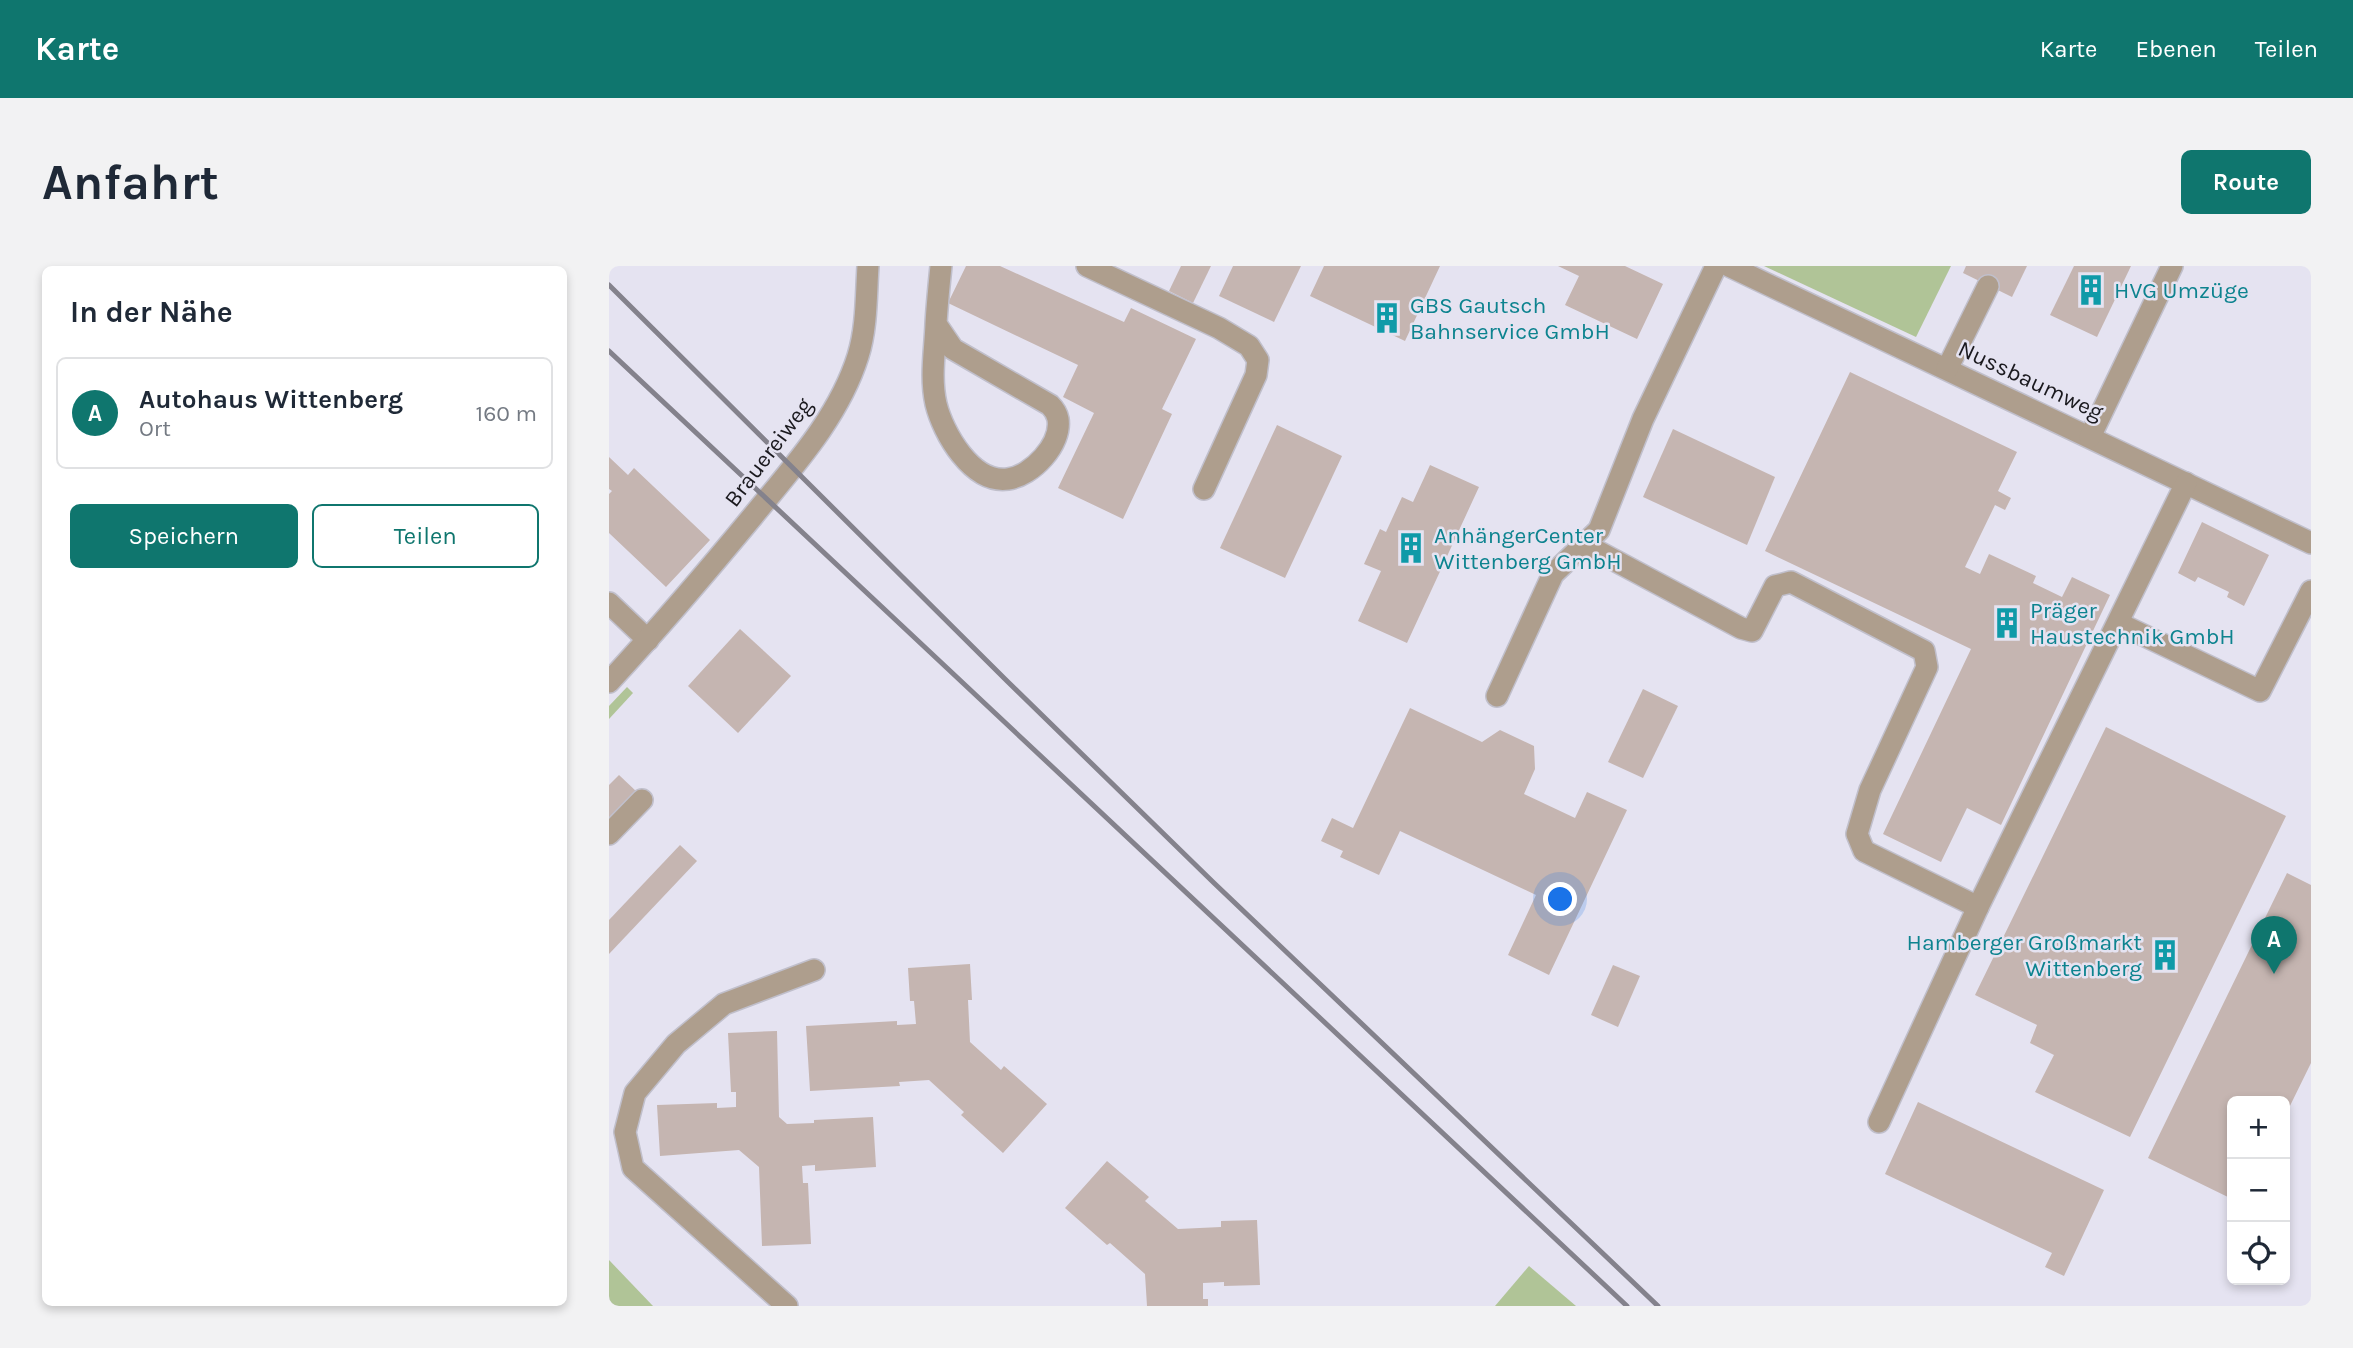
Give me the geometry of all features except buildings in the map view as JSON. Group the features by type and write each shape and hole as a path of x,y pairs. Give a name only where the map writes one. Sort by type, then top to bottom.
{"street":[{"name":"Brauereiweg","path":"609,682 767,499 828,419 858,356 863,334 868,266"},
{"path":"936,324 953,349 1050,405 1058,418 1055,440 1043,459 1025,474 1007,480 984,475 964,459 949,436 936,405 933,374 936,324 941,266"},
{"path":"1087,266 1219,328 1249,346 1258,360 1256,375 1204,489"},
{"path":"1497,696 1553,574 1599,530 1643,419 1716,266"},
{"name":"Nussbaumweg","path":"1729,266 2311,544"},
{"path":"2090,437 2172,266"},
{"path":"1947,369 1988,286"},
{"path":"1879,1122 1978,906 2186,483"},
{"path":"1584,544 1741,628 1752,631 1775,586 1791,582 1924,651 1927,667 1870,790 1857,834 1864,851 1978,906"},
{"path":"2118,623 2260,691 2311,591"},
{"path":"609,603 648,640"},
{"path":"609,834 642,800"},
{"path":"787,1306 633,1168 625,1132 635,1093 676,1044 725,1004 814,970"}],"green space":[{"path":"1764,266 1951,266 1916,337"},
{"path":"627,687 633,693 609,719 609,706"},
{"path":"609,1260 653,1306 609,1306"},
{"path":"1529,1266 1576,1306 1495,1306"}],"railway":[{"path":"609,285 1214,883 1658,1306"},
{"path":"609,351 1627,1306"}],"place":[{"name":"HVG Umzüge","path":"2091,290"},
{"name":"GBS Gautsch Bahnservice GmbH","path":"1387,318"},
{"name":"AnhängerCenter Wittenberg GmbH","path":"1411,548"},
{"name":"Präger Haustechnik GmbH","path":"2007,623"},
{"name":"Hamberger Großmarkt Wittenberg","path":"2165,955"},
{"name":"Autohaus Wittenberg","path":"2274,974"}]}
